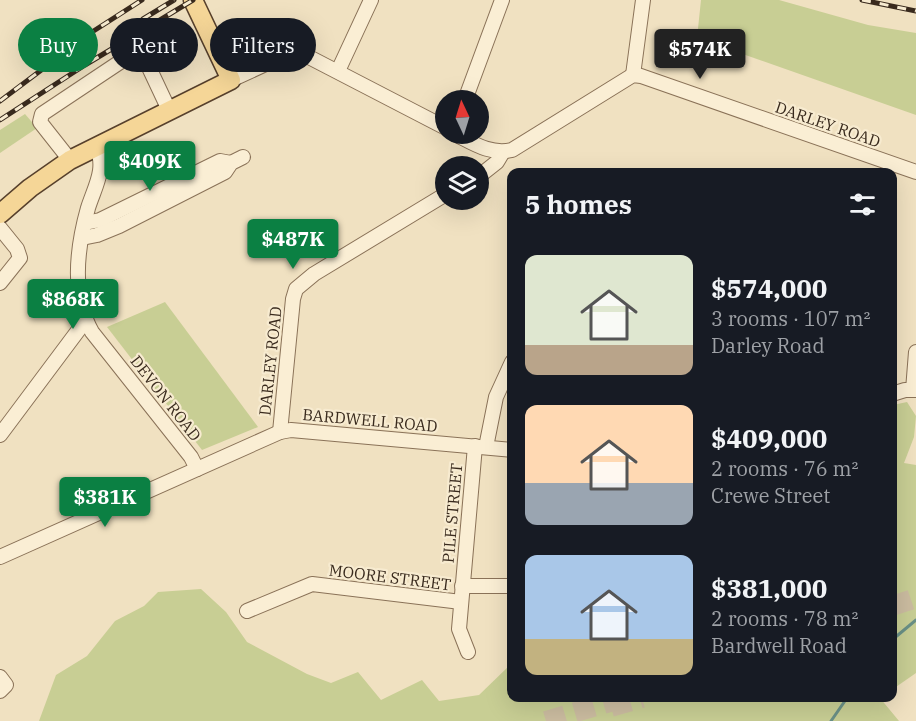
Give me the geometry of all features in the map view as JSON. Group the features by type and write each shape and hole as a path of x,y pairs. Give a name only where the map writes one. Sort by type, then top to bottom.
{"main road":[{"path":"0,214 30,188 69,160 231,80 195,3"}],"street":[{"path":"338,71 370,0"},
{"path":"469,90 502,0"},
{"path":"474,144 486,150 503,152 521,145 633,75 643,0"},
{"path":"69,160 40,122 42,114 129,56 138,54 145,59 169,110"},
{"path":"231,80 278,58 294,54 309,57 435,122"},
{"name":"DARLEY ROAD","path":"633,75 916,172"},
{"name":"DEVON ROAD","path":"96,146 102,168 85,223 78,283 86,320 99,340 191,457 197,469"},
{"path":"483,156 486,150"},
{"path":"489,168 497,162 503,152"},
{"path":"82,238 119,226 162,205 225,172 237,160 220,161 100,220 85,223"},
{"name":"DARLEY ROAD","path":"280,432 293,299 296,289 308,279 435,200"},
{"path":"0,228 17,249 20,258 0,284"},
{"path":"0,435 86,320"},
{"path":"897,392 915,390 916,352"},
{"name":"PILE STREET","path":"468,652 459,629 462,586 480,446 496,397 507,373"},
{"name":"BARDWELL ROAD","path":"0,557 280,432 301,429 507,449"},
{"name":"MOORE STREET","path":"248,611 312,584 461,602"},
{"path":"462,586 507,586"},
{"path":"0,677 6,685 0,692"}],"green space":[{"path":"701,0 779,0 868,25 916,33 916,115 697,38"},
{"path":"25,114 37,128 0,153 0,130"},
{"path":"165,302 258,427 202,450 107,327"},
{"path":"907,402 916,416 914,437 904,463 916,465 916,673 897,686 897,404"},
{"path":"201,589 226,612 247,642 307,674 331,683 358,672 381,700 422,680 439,701 479,695 507,668 507,702 883,702 899,721 39,721 56,675 87,656 115,621 144,606 158,592"}],"waterway":[{"path":"897,636 916,620"},
{"path":"831,721 844,702"}],"tunnel":[{"path":"897,604 916,598"},
{"path":"546,721 610,702"},
{"path":"611,707 628,702"}],"railway":[{"path":"0,101 92,32 142,0"},
{"path":"145,18 174,0"},
{"path":"0,120 85,65 193,0"},
{"path":"862,0 916,11"}]}
